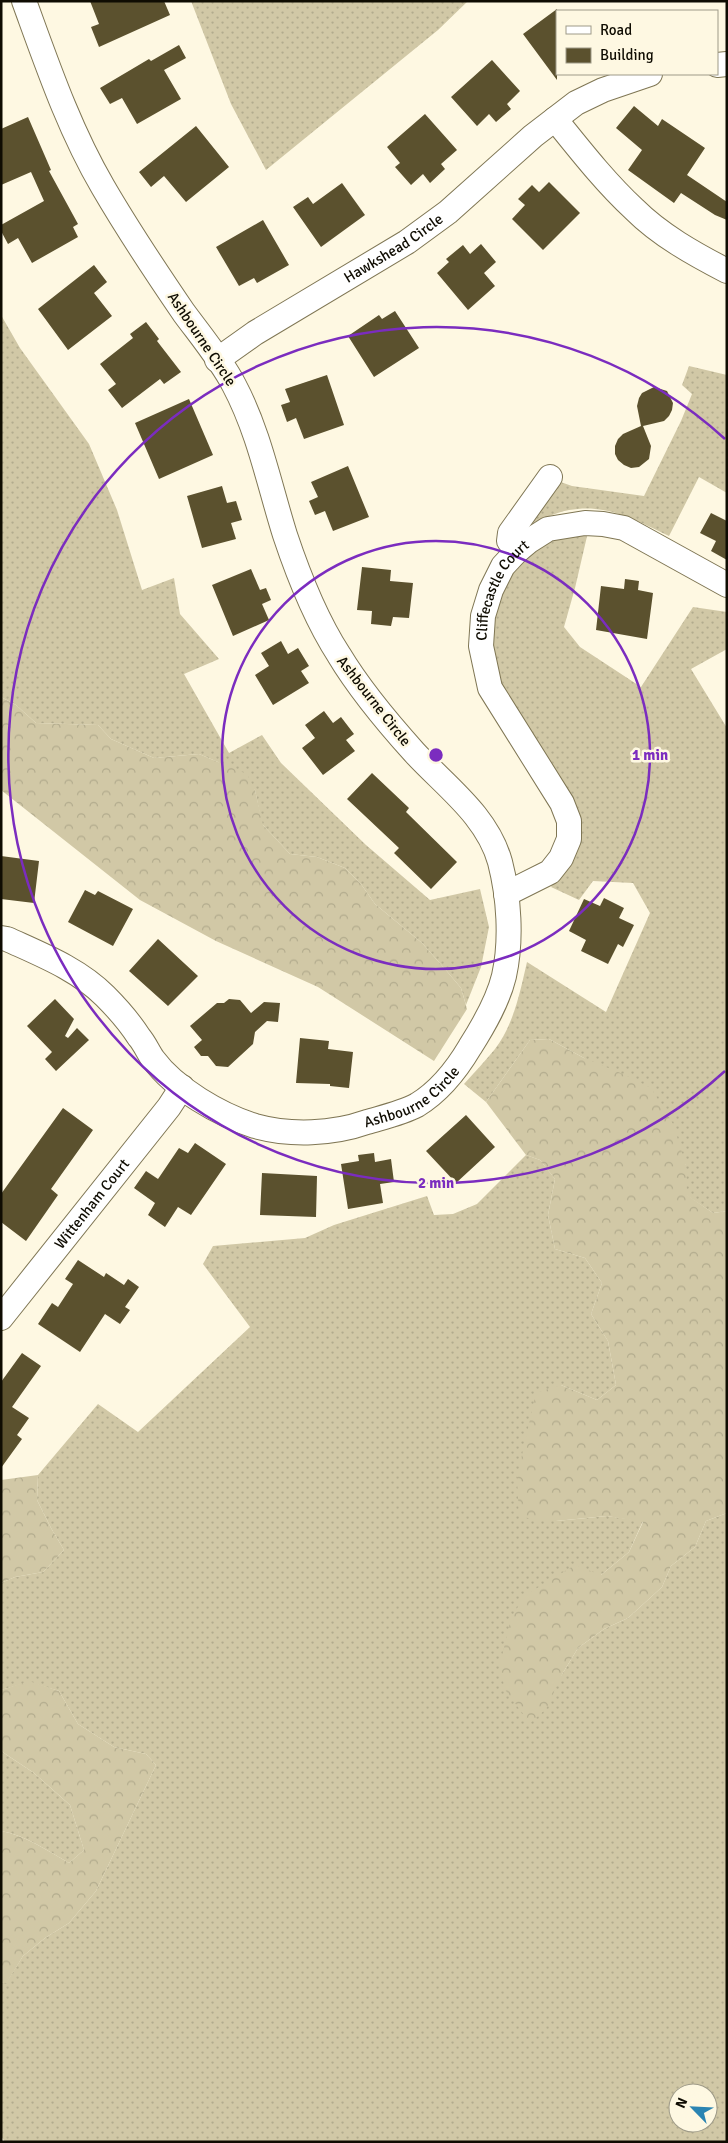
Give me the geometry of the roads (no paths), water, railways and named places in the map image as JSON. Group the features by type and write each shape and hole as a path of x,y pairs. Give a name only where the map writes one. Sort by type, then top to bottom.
{"street":[{"name":"Ashbourne Circle","path":"1,938 71,968 86,980 106,997 139,1036 154,1061 182,1088 207,1104 250,1124 276,1131 315,1132 347,1129 418,1104 440,1087 461,1061 486,1022 504,976 507,950 506,894 499,858 484,828 462,800 416,754 363,691 337,653 312,608 286,535 260,445 233,383 172,295 101,184 71,124 24,1"},
{"name":"Hawkshead Circle","path":"217,360 255,333 407,242 448,212 576,103 603,90 647,75"},
{"path":"555,119 608,183 634,210 668,237 727,271"},
{"path":"516,551 509,541 510,533 550,477"},
{"name":"Cliffecastle Court","path":"506,894 550,872 561,858 569,839 570,821 562,803 490,688 484,666 481,646 483,616 491,590 503,566 516,551 548,529 584,523 603,524 624,528 727,586"},
{"name":"Wittenham Court","path":"1,1318 169,1107 182,1088"}]}
